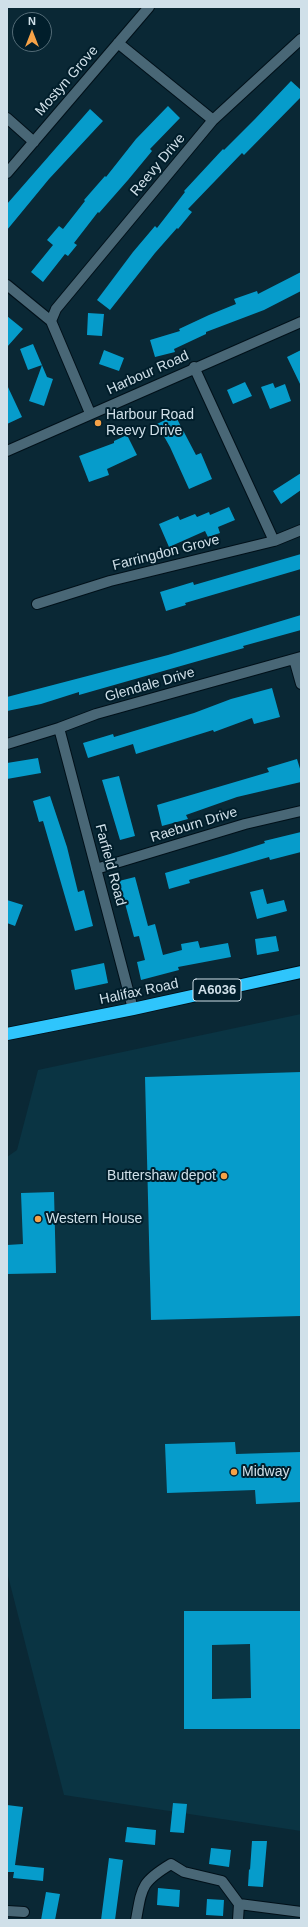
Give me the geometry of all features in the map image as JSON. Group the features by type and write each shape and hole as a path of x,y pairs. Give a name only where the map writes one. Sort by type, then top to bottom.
{"highway":[{"name":"Halifax Road","path":"7,1034 133,1009 301,972"}],"street":[{"name":"Mostyn Grove","path":"7,173 149,7"},
{"name":"Reevy Drive","path":"51,321 56,309 213,120 301,39"},
{"path":"118,43 213,120"},
{"path":"7,118 34,142"},
{"path":"7,285 51,321 90,413"},
{"name":"Harbour Road","path":"7,451 90,413 301,322"},
{"path":"194,368 274,541"},
{"name":"Farringdon Grove","path":"37,604 110,581 274,541 301,530"},
{"path":"297,658 301,684"},
{"name":"Glendale Drive","path":"7,744 59,728 96,714 297,658"},
{"name":"Farfield Road","path":"59,728 133,1009"},
{"name":"Raeburn Drive","path":"96,870 245,824 301,811"},
{"path":"136,1920 141,1889 155,1874 171,1864 184,1872 222,1881 239,1904 238,1920"},
{"path":"239,1904 301,1912"},
{"path":"7,1911 24,1912"}],"shaded area":[{"path":"301,1014 301,1831 64,1795 7,1572 7,1157 17,1150 38,1070"}],"building":[{"path":"291,81 301,90 301,97 244,155 242,153 188,209 192,212 155,253 110,310 97,300 133,252 155,226 157,228 185,192 184,191 223,149 224,150"},
{"path":"168,106 180,118 150,149 152,151 99,213 98,212 74,243 77,245 68,256 65,254 43,282 31,272 53,245 47,240 59,226 63,229 85,201 84,200 105,176 106,177 136,139"},
{"path":"90,109 103,121 49,179 7,230 7,204"},
{"path":"301,272 301,291 264,310 206,332 206,334 174,349 175,352 155,357 150,340 180,331 179,329 236,304 234,299 257,291 258,294"},
{"path":"88,313 104,314 102,336 87,335"},
{"path":"7,316 23,329 7,347"},
{"path":"33,344 42,365 28,370 20,349"},
{"path":"104,350 124,358 119,371 99,364"},
{"path":"301,350 301,386 287,357"},
{"path":"42,365 47,377 53,379 44,406 29,401"},
{"path":"245,382 252,396 233,404 227,390"},
{"path":"273,383 275,388 285,384 291,401 270,409 261,387"},
{"path":"7,385 22,417 7,424"},
{"path":"175,415 196,455 201,453 212,479 189,489 170,447 157,424"},
{"path":"127,435 137,455 107,469 109,475 89,482 79,456 114,443 114,441"},
{"path":"301,473 301,490 281,504 273,491"},
{"path":"229,507 235,520 218,527 220,533 208,537 205,531 169,547 159,524 178,516 180,520 195,514 197,517 209,512 210,515"},
{"path":"301,554 301,569 185,603 186,605 166,611 160,592 193,582 194,585"},
{"path":"301,615 301,630 243,646 244,648 79,695 79,692 41,704 7,711 7,697 168,655"},
{"path":"272,688 280,717 254,724 252,718 214,732 213,730 136,754 133,744 88,758 83,743 113,734 114,737 194,713 231,699"},
{"path":"38,758 41,773 7,779 7,763"},
{"path":"297,759 301,772 301,782 237,797 186,815 188,819 162,826 157,805 269,772 267,768"},
{"path":"119,776 135,836 120,840 102,780"},
{"path":"50,796 67,847 78,892 84,890 93,926 75,931 43,821 39,822 33,801"},
{"path":"301,832 301,852 270,860 269,857 189,880 190,883 169,889 165,873 265,843 264,841"},
{"path":"135,877 148,926 155,924 163,955 182,950 181,944 198,941 200,948 228,943 231,957 178,967 179,970 141,980 137,962 145,960 139,936 134,937 119,881"},
{"path":"263,889 267,904 284,900 287,911 257,919 250,892"},
{"path":"7,900 23,905 15,926 7,923"},
{"path":"276,936 279,951 257,955 255,939"},
{"path":"104,963 108,983 75,990 71,970"},
{"name":"Buttershaw depot","path":"301,1072 301,1316 151,1320 145,1077"},
{"name":"Western House","path":"54,1192 56,1273 7,1274 7,1245 23,1244 21,1193"},
{"name":"Midway","path":"235,1442 236,1454 301,1452 301,1502 256,1504 255,1490 167,1493 165,1444"},
{"path":"184,1611 301,1611 301,1729 184,1729","holes":["250,1644 251,1698 212,1699 212,1645"]},
{"path":"173,1803 187,1804 184,1833 170,1832"},
{"path":"7,1805 23,1807 15,1865 44,1868 43,1881 13,1878 14,1872 7,1872"},
{"path":"127,1827 156,1830 155,1845 125,1842"},
{"path":"252,1841 267,1841 263,1887 248,1886"},
{"path":"211,1848 231,1850 229,1867 209,1864"},
{"path":"109,1858 123,1860 115,1920 101,1920"},
{"path":"158,1888 180,1890 179,1907 157,1905"},
{"path":"46,1892 60,1894 55,1920 41,1920"},
{"path":"207,1899 224,1900 223,1916 206,1915"}],"place":[{"name":"Harbour Road Reevy Drive","path":"98,423"},
{"name":"Buttershaw depot","path":"224,1176"},
{"name":"Western House","path":"38,1219"},
{"name":"Midway","path":"234,1472"}]}
